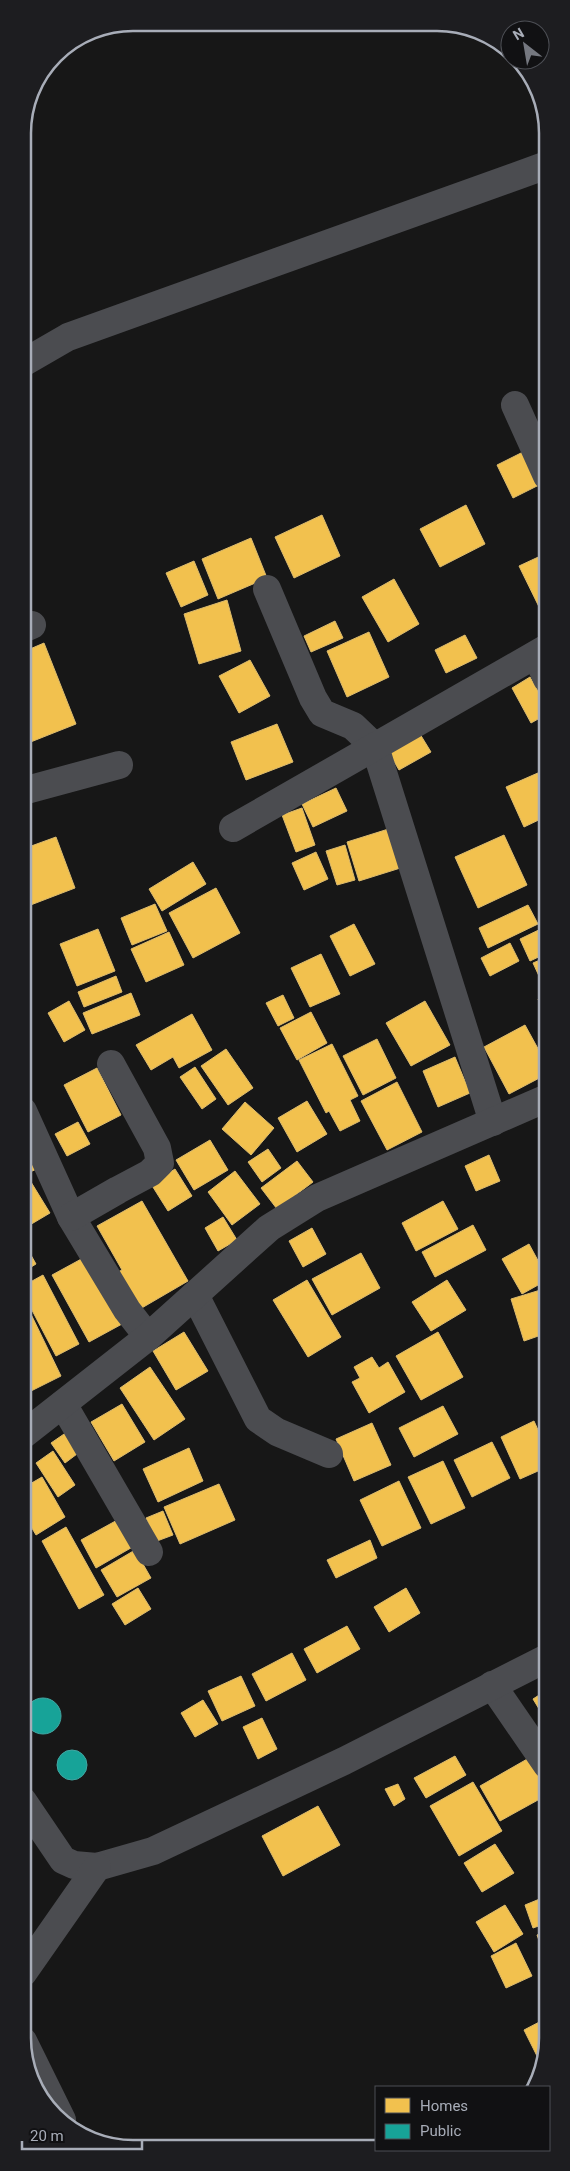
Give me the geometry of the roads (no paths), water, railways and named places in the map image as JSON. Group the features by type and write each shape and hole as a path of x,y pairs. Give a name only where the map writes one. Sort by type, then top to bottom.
{"street":[{"path":"31,356 68,337 539,168"},
{"path":"515,405 539,458"},
{"path":"267,589 309,690 322,713 337,721 353,726 375,748 493,1122"},
{"path":"233,828 539,653"},
{"path":"31,789 119,765"},
{"path":"71,1217 150,1173 160,1164 157,1148 111,1064"},
{"path":"31,1430 148,1337 269,1228 317,1198 539,1102"},
{"path":"31,1129 71,1217 127,1310 148,1337"},
{"path":"195,1295 258,1419 277,1432 328,1454"},
{"path":"63,1404 149,1552"},
{"path":"31,1813 63,1860 74,1866 97,1867 153,1851 344,1761 539,1662"},
{"path":"492,1686 539,1753"},
{"path":"31,1963 97,1867"},
{"path":"34,2063 53,2101"}]}
